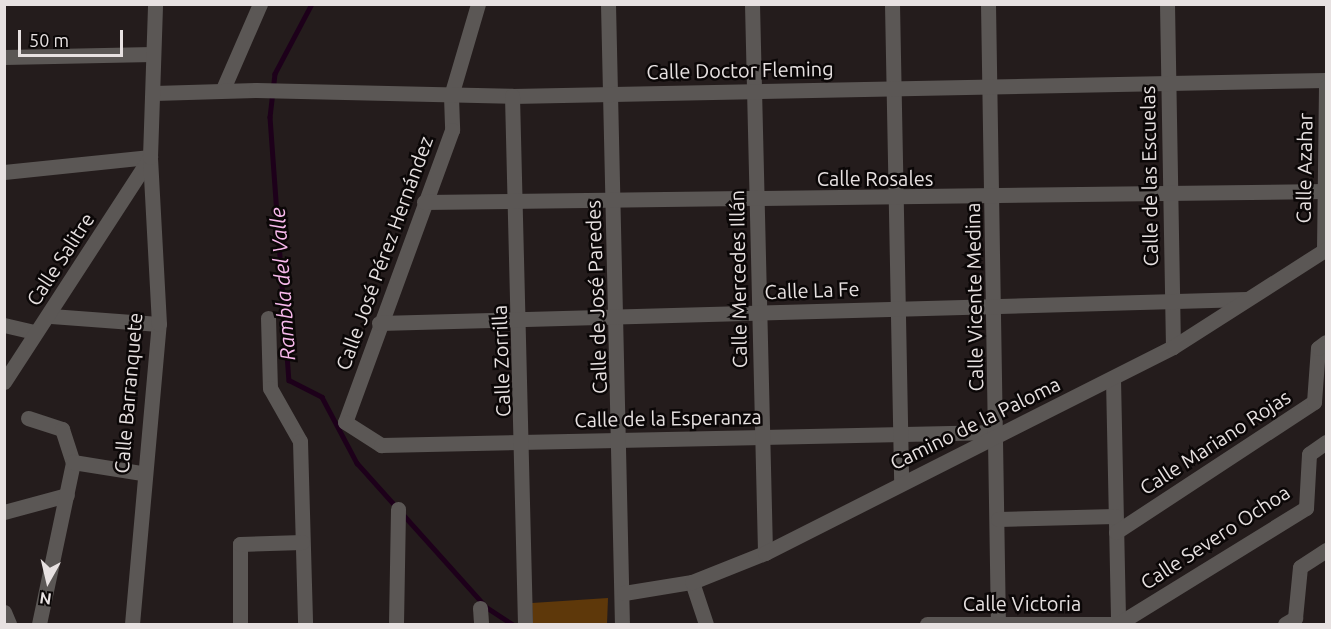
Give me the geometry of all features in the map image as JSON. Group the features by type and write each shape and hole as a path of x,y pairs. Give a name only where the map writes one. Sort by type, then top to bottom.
{"street":[{"name":"Calle Barranquete","path":"132,624 142,473 159,324 150,157 154,93 155,4"},
{"path":"223,90 260,4"},
{"name":"Calle José Pérez Hernández","path":"345,422 379,323 452,130 451,96 478,4"},
{"name":"Calle de José Paredes","path":"608,4 621,441 624,593 621,624"},
{"name":"Calle Mercedes Illán","path":"752,4 765,553"},
{"path":"892,4 901,483"},
{"name":"Calle Vicente Medina","path":"988,4 998,432 998,624"},
{"name":"Calle de las Escuelas","path":"1167,4 1173,347"},
{"path":"4,57 153,54"},
{"name":"Calle Doctor Fleming","path":"154,93 256,90 283,94 512,96 1326,80"},
{"name":"Calle Azahar","path":"1325,250 1326,87"},
{"name":"Calle Zorrilla","path":"512,96 518,201 524,441 525,624"},
{"path":"4,172 150,157"},
{"name":"Calle Salitre","path":"4,382 35,332 51,316 150,157"},
{"name":"Calle Rosales","path":"424,202 1171,197 1326,191"},
{"name":"Camino de la Paloma","path":"624,593 692,582 765,553 998,432 1113,379 1173,347 1325,250"},
{"name":"Calle La Fe","path":"379,323 1247,299"},
{"path":"51,316 159,324"},
{"path":"268,318 270,388 300,441 305,624"},
{"path":"4,325 35,332"},
{"name":"Calle Mariano Rojas","path":"1116,532 1314,402 1318,348 1326,342"},
{"path":"1113,379 1118,624"},
{"path":"28,418 62,429 73,462 39,624"},
{"name":"Calle de la Esperanza","path":"345,422 381,445 621,441 900,432 998,432"},
{"name":"Calle Severo Ochoa","path":"1118,624 1306,508 1309,454 1326,442"},
{"path":"73,462 142,473"},
{"path":"4,512 66,495"},
{"path":"396,624 398,509"},
{"path":"998,519 1115,516"},
{"path":"240,624 240,544 302,542"},
{"path":"1285,624 1295,618 1300,567 1326,550"},
{"path":"692,582 706,624"},
{"path":"480,608 481,624"},
{"path":"4,612 9,624"},
{"name":"Calle Victoria","path":"927,624 1118,624"}],"shaded area":[{"path":"608,598 607,624 533,624 532,603"}],"waterway":[{"name":"Rambla del Valle","path":"312,4 275,74 270,117 289,380 322,397 357,463 486,607 512,624"}]}
